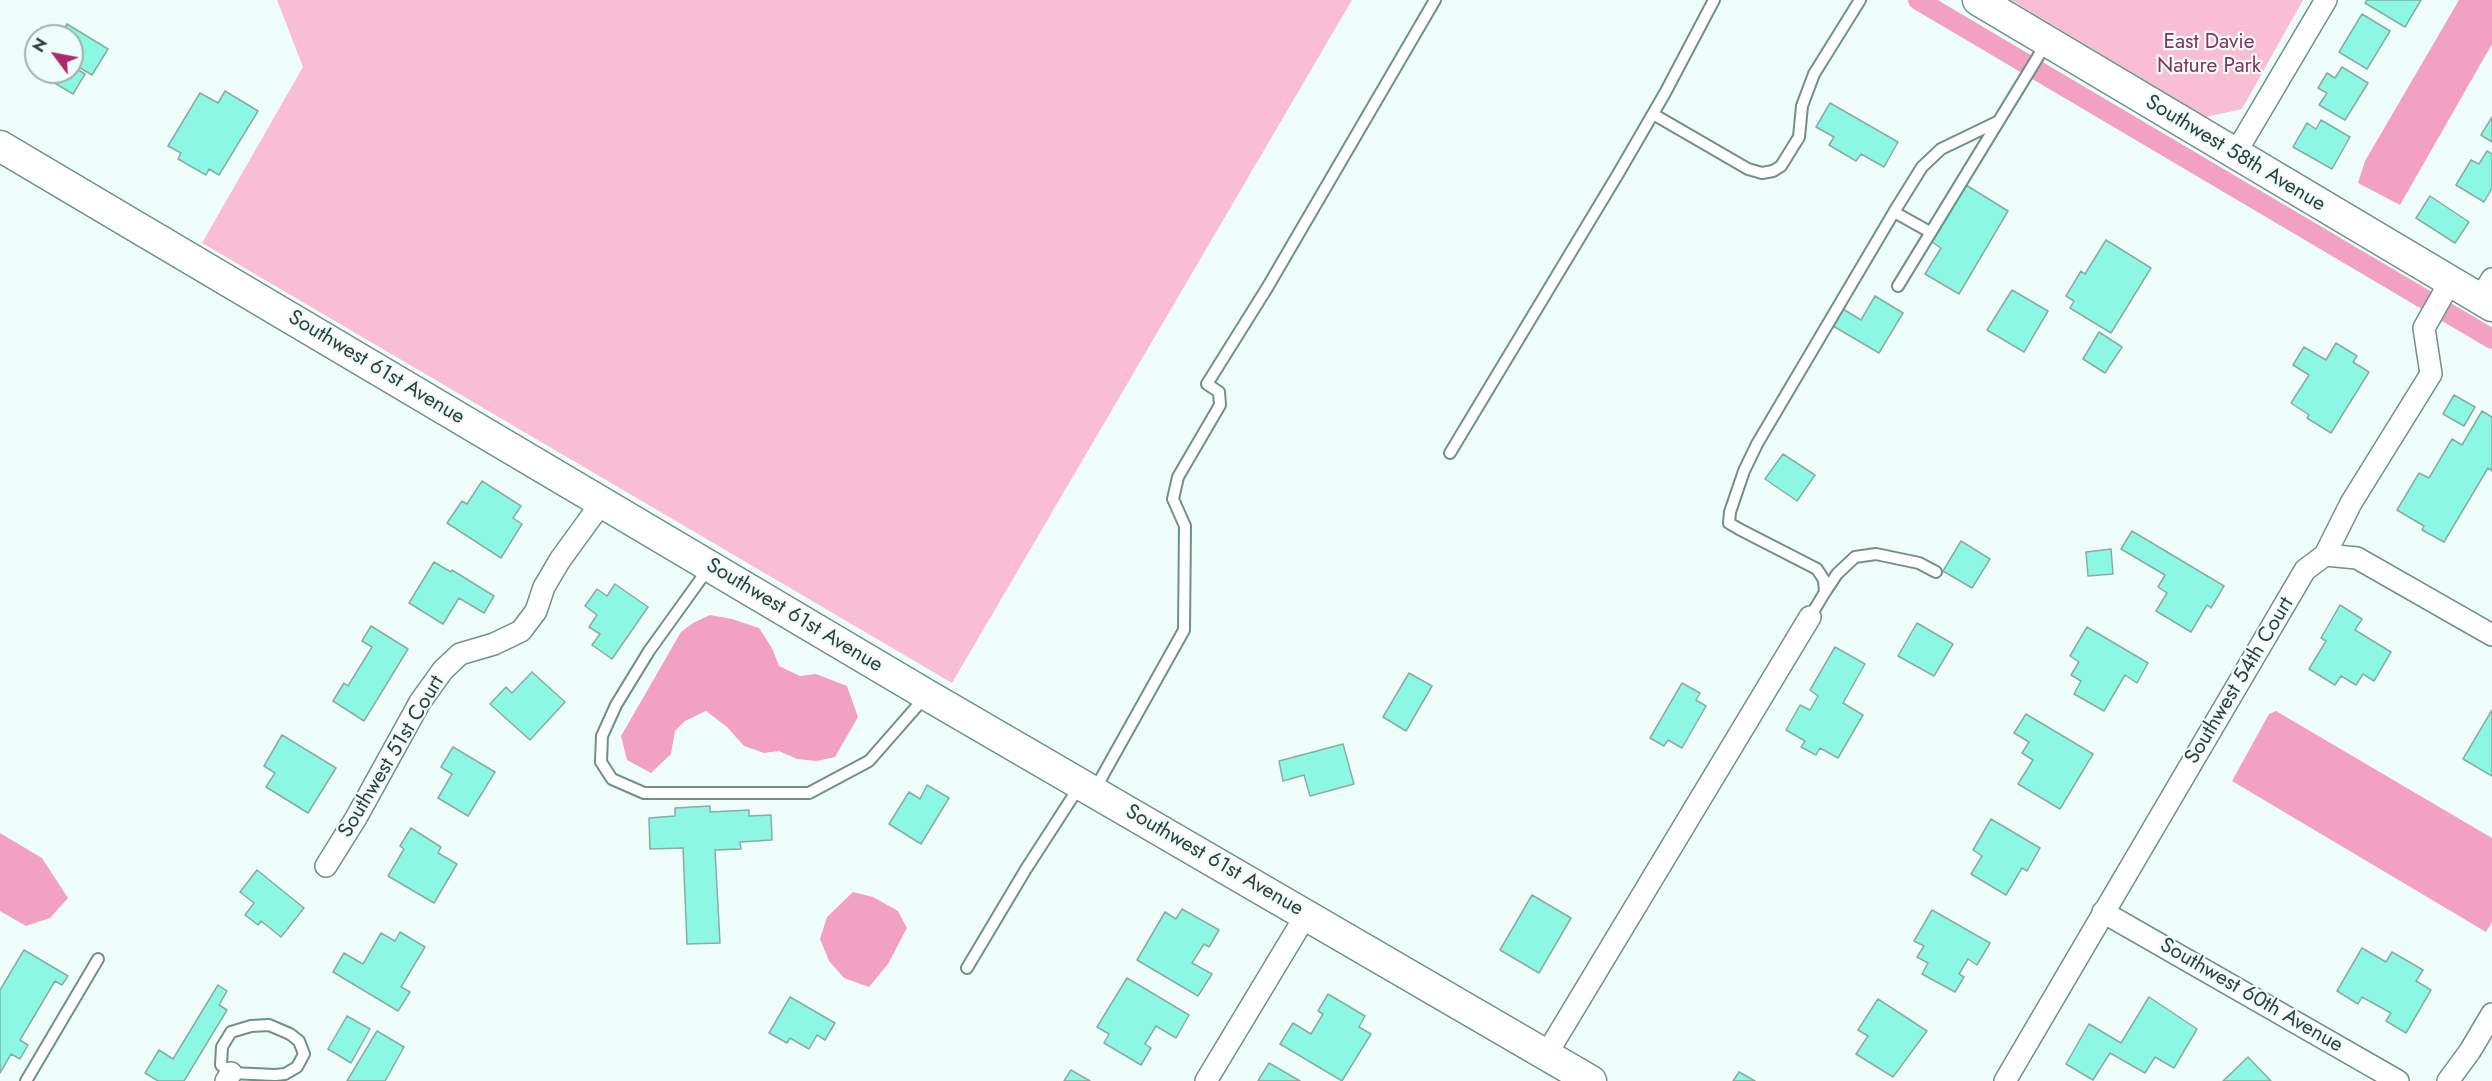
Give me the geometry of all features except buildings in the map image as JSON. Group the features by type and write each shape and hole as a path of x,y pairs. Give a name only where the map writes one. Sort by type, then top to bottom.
{"street":[{"name":"Southwest 58th Avenue","path":"1978,0 2450,282 2488,295"},
{"path":"2235,154 2326,0"},
{"name":"Southwest 61st Avenue","path":"0,146 927,695 1591,1081"},
{"name":"Southwest 54th Court","path":"2005,1081 2305,570 2325,555 2351,503 2431,374 2424,328 2450,282"},
{"name":"Southwest 51st Court","path":"326,866 356,818 420,702 443,670 460,654 494,644 521,631 536,611 544,587 560,560 602,502"},
{"path":"2325,555 2357,558 2492,635"},
{"path":"1546,1055 1810,617"},
{"name":"Southwest 60th Avenue","path":"2103,912 2398,1081"},
{"path":"1206,1081 1306,915"},
{"path":"2448,1081 2470,1051 2492,1014"}],"lane":[{"path":"968,968 1026,869 1087,788 1184,630 1185,526 1173,499 1178,477 1220,405 1219,392 1207,384 1267,288 1435,0"},
{"path":"1449,453 1653,114 1714,0"},
{"path":"1653,114 1748,169 1762,173 1773,171 1781,166 1799,138 1805,93 1814,74 1860,0"},
{"path":"1898,286 2048,42"},
{"path":"1824,592 1824,580 1817,569 1730,523 1730,512 1744,471 1757,444 1922,167 1941,149 1998,121"},
{"path":"1894,212 1930,232"},
{"path":"1810,617 1837,574 1855,558 1876,554 1918,563 1936,572"},
{"path":"710,566 649,651 616,705 602,736 601,762 612,779 644,793 809,793 869,761 927,695"},
{"path":"26,1081 98,959"},
{"path":"269,1024 290,1034 299,1041 303,1049 302,1062 285,1074 229,1077 221,1065 220,1057 222,1047 231,1032 269,1024"}],"green space":[{"path":"277,0 1352,0 952,683 202,243 303,67"},
{"name":"East Davie Nature Park","path":"2011,0 2303,0 2242,109 2206,117"}],"shaded area":[{"path":"2459,0 2492,0 2492,44 2400,205 2358,183 2365,161"},
{"path":"710,615 759,628 772,648 779,666 800,676 816,674 847,686 858,717 835,757 817,761 797,759 779,751 764,753 744,746 727,727 706,711 685,721 675,731 671,754 651,773 627,760 621,736 681,632"},
{"path":"2276,711 2492,838 2492,922 2486,932 2232,781 2269,714"},
{"path":"0,833 42,858 68,898 50,918 26,926 0,911"},
{"path":"853,892 873,897 898,911 907,928 888,964 869,987 844,978 829,961 820,939 827,917"}],"waterway":[{"path":"1918,0 2492,339"}]}
